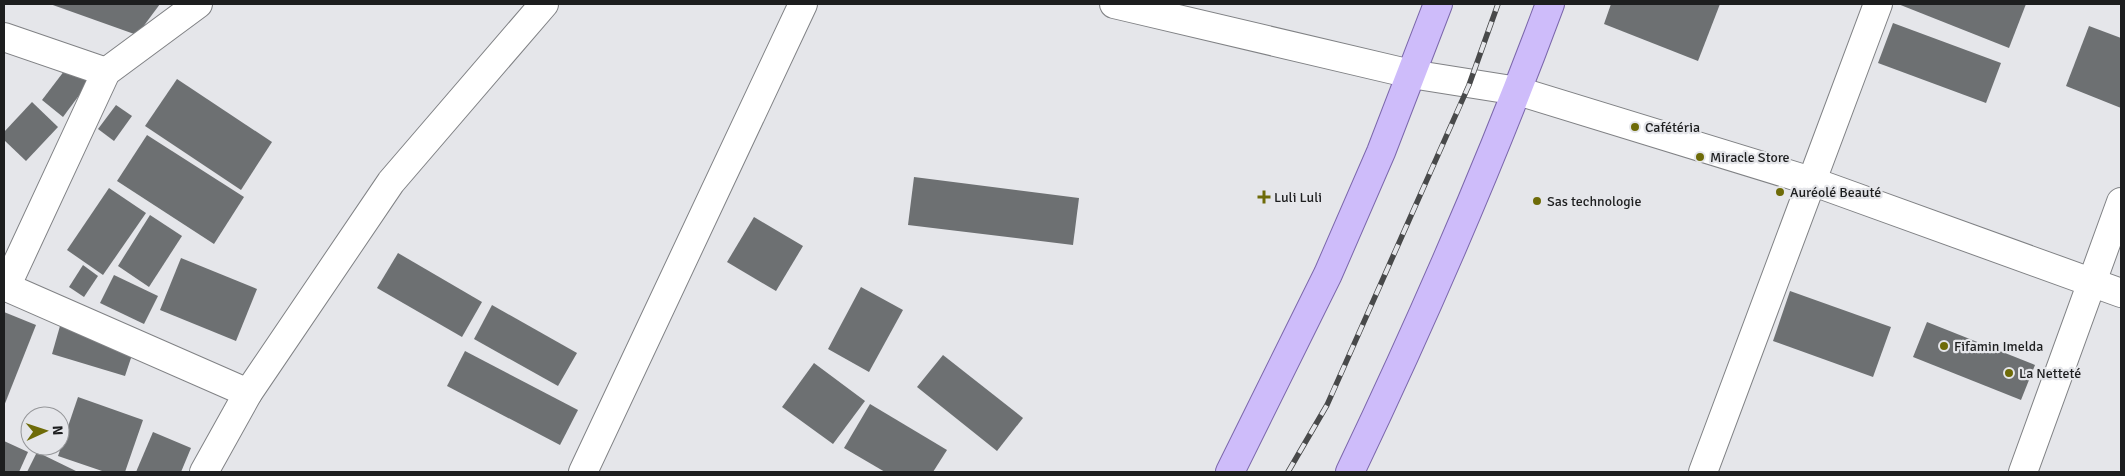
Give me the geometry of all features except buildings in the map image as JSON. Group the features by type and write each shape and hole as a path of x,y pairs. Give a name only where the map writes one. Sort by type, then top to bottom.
{"main road":[{"path":"1230,472 1328,274 1382,152 1438,4"},
{"path":"1350,472 1426,310 1518,92 1550,4"}],"street":[{"path":"198,4 106,72 5,287 248,393"},
{"path":"204,472 248,393 391,182 544,4"},
{"path":"583,472 802,4"},
{"path":"1114,4 1411,74 1518,92 1811,181 2121,294"},
{"path":"1703,472 1878,4"},
{"path":"4,38 106,72"},
{"path":"2023,472 2121,202"}],"railway":[{"path":"1288,472 1327,405 1469,85 1498,4"}],"place":[{"name":"Cafétéria","path":"1635,127"},
{"name":"Miracle Store","path":"1700,157"},
{"name":"Auréolé Beauté","path":"1780,192"},
{"name":"Luli Luli","path":"1264,197"},
{"name":"Sas technologie","path":"1537,201"},
{"name":"Fifamin Imelda","path":"1944,346"},
{"name":"La Netteté","path":"2009,373"}]}
